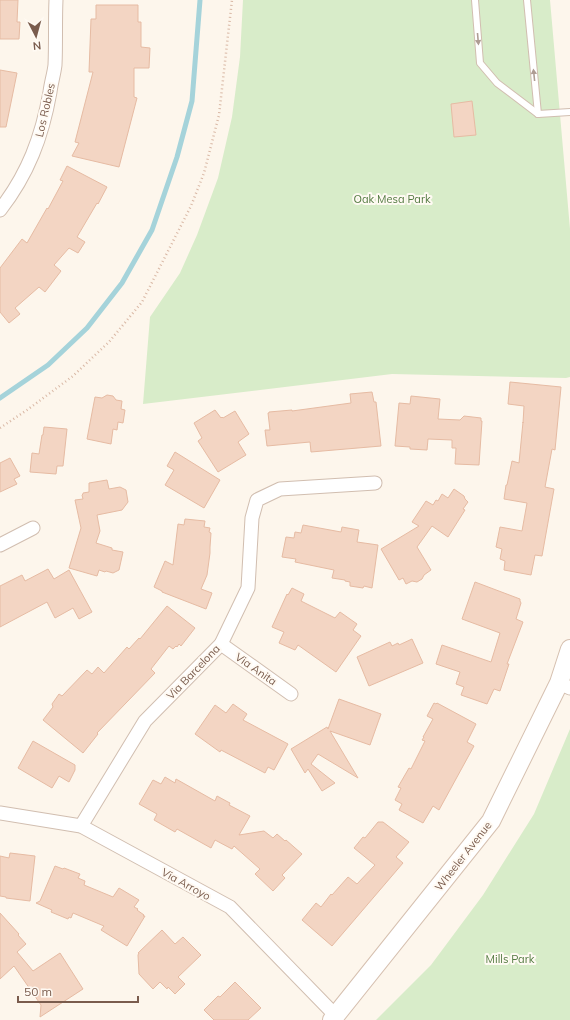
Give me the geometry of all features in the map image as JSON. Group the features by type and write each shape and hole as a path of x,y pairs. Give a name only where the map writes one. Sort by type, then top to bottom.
{"main road":[{"name":"Wheeler Avenue","path":"334,1018 491,821 564,686 570,649"}],"street":[{"name":"Los Robles","path":"0,210 10,198 30,161 42,129 55,66 56,0"},
{"name":"Via Barcelona","path":"81,826 145,721 221,644 248,588 252,518 257,500 280,489 375,483"},
{"path":"0,545 33,528"},
{"name":"Via Anita","path":"221,644 291,694"},
{"name":"Via Arroyo","path":"0,813 81,826 230,908 334,1018"}],"lane":[{"path":"475,0 480,63 497,83 538,114 570,112"},
{"path":"527,0 538,114"}],"path":[{"path":"0,428 73,376 110,342 142,302 191,206 204,172 219,115 232,0"}],"green space":[{"name":"Oak Mesa Park","path":"243,0 550,0 570,229 570,377 392,374 143,404 150,317 180,273 197,235 218,178 232,117 240,57"},
{"name":"Mills Park","path":"570,729 570,1020 376,1020 431,965 483,895 534,814"}],"building":[{"path":"0,0 18,0 17,22 20,22 19,39 0,39"},
{"path":"96,5 138,5 138,22 141,22 141,47 150,48 149,68 134,68 134,97 137,98 119,167 72,156 79,143 75,142 93,72 89,72 91,19 96,19"},
{"path":"0,70 17,73 6,127 0,127"},
{"path":"472,101 476,135 454,137 451,104"},
{"path":"67,166 107,187 77,237 85,242 78,253 69,248 54,265 61,271 45,292 39,287 15,308 20,314 9,323 0,312 0,268 22,239 27,243 63,181 60,180"},
{"path":"510,382 561,387 555,450 552,449 545,487 554,489 542,556 535,555 531,575 504,570 505,561 500,559 502,549 496,547 500,527 522,531 527,503 504,499 512,461 519,463 524,406 508,404"},
{"path":"372,392 374,402 376,402 381,446 311,452 310,442 267,446 265,430 270,430 269,412 292,411 351,403 350,394"},
{"path":"107,395 113,396 116,400 122,401 121,409 125,410 123,423 118,422 117,430 113,429 111,444 87,439 95,397 102,398"},
{"path":"411,396 440,399 438,419 460,420 464,416 481,418 479,465 455,464 456,448 452,448 452,440 428,439 427,450 395,446 399,403 410,404"},
{"path":"215,410 221,418 235,411 249,434 238,442 246,455 218,472 198,441 202,438 194,423"},
{"path":"44,427 67,429 63,466 57,466 56,474 30,472 32,453 39,454"},
{"path":"175,452 220,480 204,508 165,485 174,470 167,466"},
{"path":"10,458 20,476 14,479 17,484 0,492 0,463"},
{"path":"107,480 109,489 120,487 126,490 128,502 122,510 97,515 100,531 96,543 112,548 112,550 123,552 119,570 113,573 99,570 97,576 69,568 81,528 75,500 83,499 83,493 89,492 89,483"},
{"path":"454,489 464,496 468,502 463,509 465,510 448,537 432,526 417,547 431,570 417,582 412,581 406,584 403,578 399,580 381,549 419,526 412,522 426,501 433,505 436,500 438,501 442,494 448,498"},
{"path":"185,519 205,521 204,527 210,528 210,553 207,575 201,589 212,593 206,609 162,592 154,587 165,561 173,565 178,524 184,525"},
{"path":"303,525 341,532 342,527 359,530 357,542 378,545 372,588 364,586 363,588 350,586 350,582 332,578 334,570 295,562 296,559 282,557 286,537 294,538 295,532 301,533"},
{"path":"48,569 54,579 69,570 92,612 79,619 73,608 55,618 47,602 0,627 0,586 22,575 25,581"},
{"path":"475,582 520,599 521,603 516,619 523,622 507,664 509,664 500,691 494,689 487,704 461,695 464,687 456,684 460,672 436,664 442,645 491,662 500,633 462,619"},
{"path":"292,588 304,594 301,601 335,618 340,612 357,624 353,630 361,636 336,672 298,645 295,650 279,643 284,632 272,627 287,594 288,595"},
{"path":"167,606 195,628 181,646 179,644 173,649 169,646 151,669 155,673 97,733 98,734 83,753 43,720 53,707 52,704 59,694 62,696 87,670 92,674 98,667 104,673 127,647 129,649 139,638 140,639"},
{"path":"412,639 423,663 369,686 357,657 390,642 392,646 398,643 399,645"},
{"path":"339,699 381,714 370,745 330,731 358,778 318,754 311,764 335,783 322,791 308,769 305,773 291,749 327,727 328,729"},
{"path":"434,703 437,703 476,724 467,742 474,746 439,810 433,806 423,823 399,810 402,804 395,800 401,788 398,787 409,768 411,769 425,741 422,740 423,737 433,719 427,716"},
{"path":"233,704 247,714 243,720 288,744 274,770 268,767 265,773 221,750 220,752 195,734 215,705 226,713"},
{"path":"33,741 75,765 75,770 69,782 59,776 52,788 18,768"},
{"path":"165,777 175,783 176,779 215,801 217,796 230,803 229,805 250,816 239,835 264,831 273,838 277,834 302,854 282,875 285,878 273,891 255,874 260,869 234,846 232,849 215,840 211,848 177,829 175,832 154,820 157,814 139,804 153,780 161,784"},
{"path":"378,822 383,822 409,842 396,857 403,863 332,946 302,920 316,903 321,907 331,894 332,895 348,877 357,884 375,865 354,848 363,837 365,838"},
{"path":"10,853 35,856 30,901 0,896 0,856 9,858"},
{"path":"55,866 80,874 78,878 85,881 84,885 113,897 119,888 139,900 134,907 144,915 143,916 145,916 127,946 101,930 104,926 73,913 71,918 69,917 68,919 51,912 52,910 36,903 40,901"},
{"path":"0,913 26,944 17,952 33,971 60,953 83,989 40,1017 41,1005 14,966 0,979"},
{"path":"162,930 175,944 183,937 201,955 178,977 185,984 175,994 160,982 153,989 139,974 138,953"},
{"path":"235,982 261,1008 248,1020 214,1020 204,1010"}],"waterway":[{"path":"0,398 48,365 87,328 122,283 152,230 177,157 192,101 200,0"}]}
